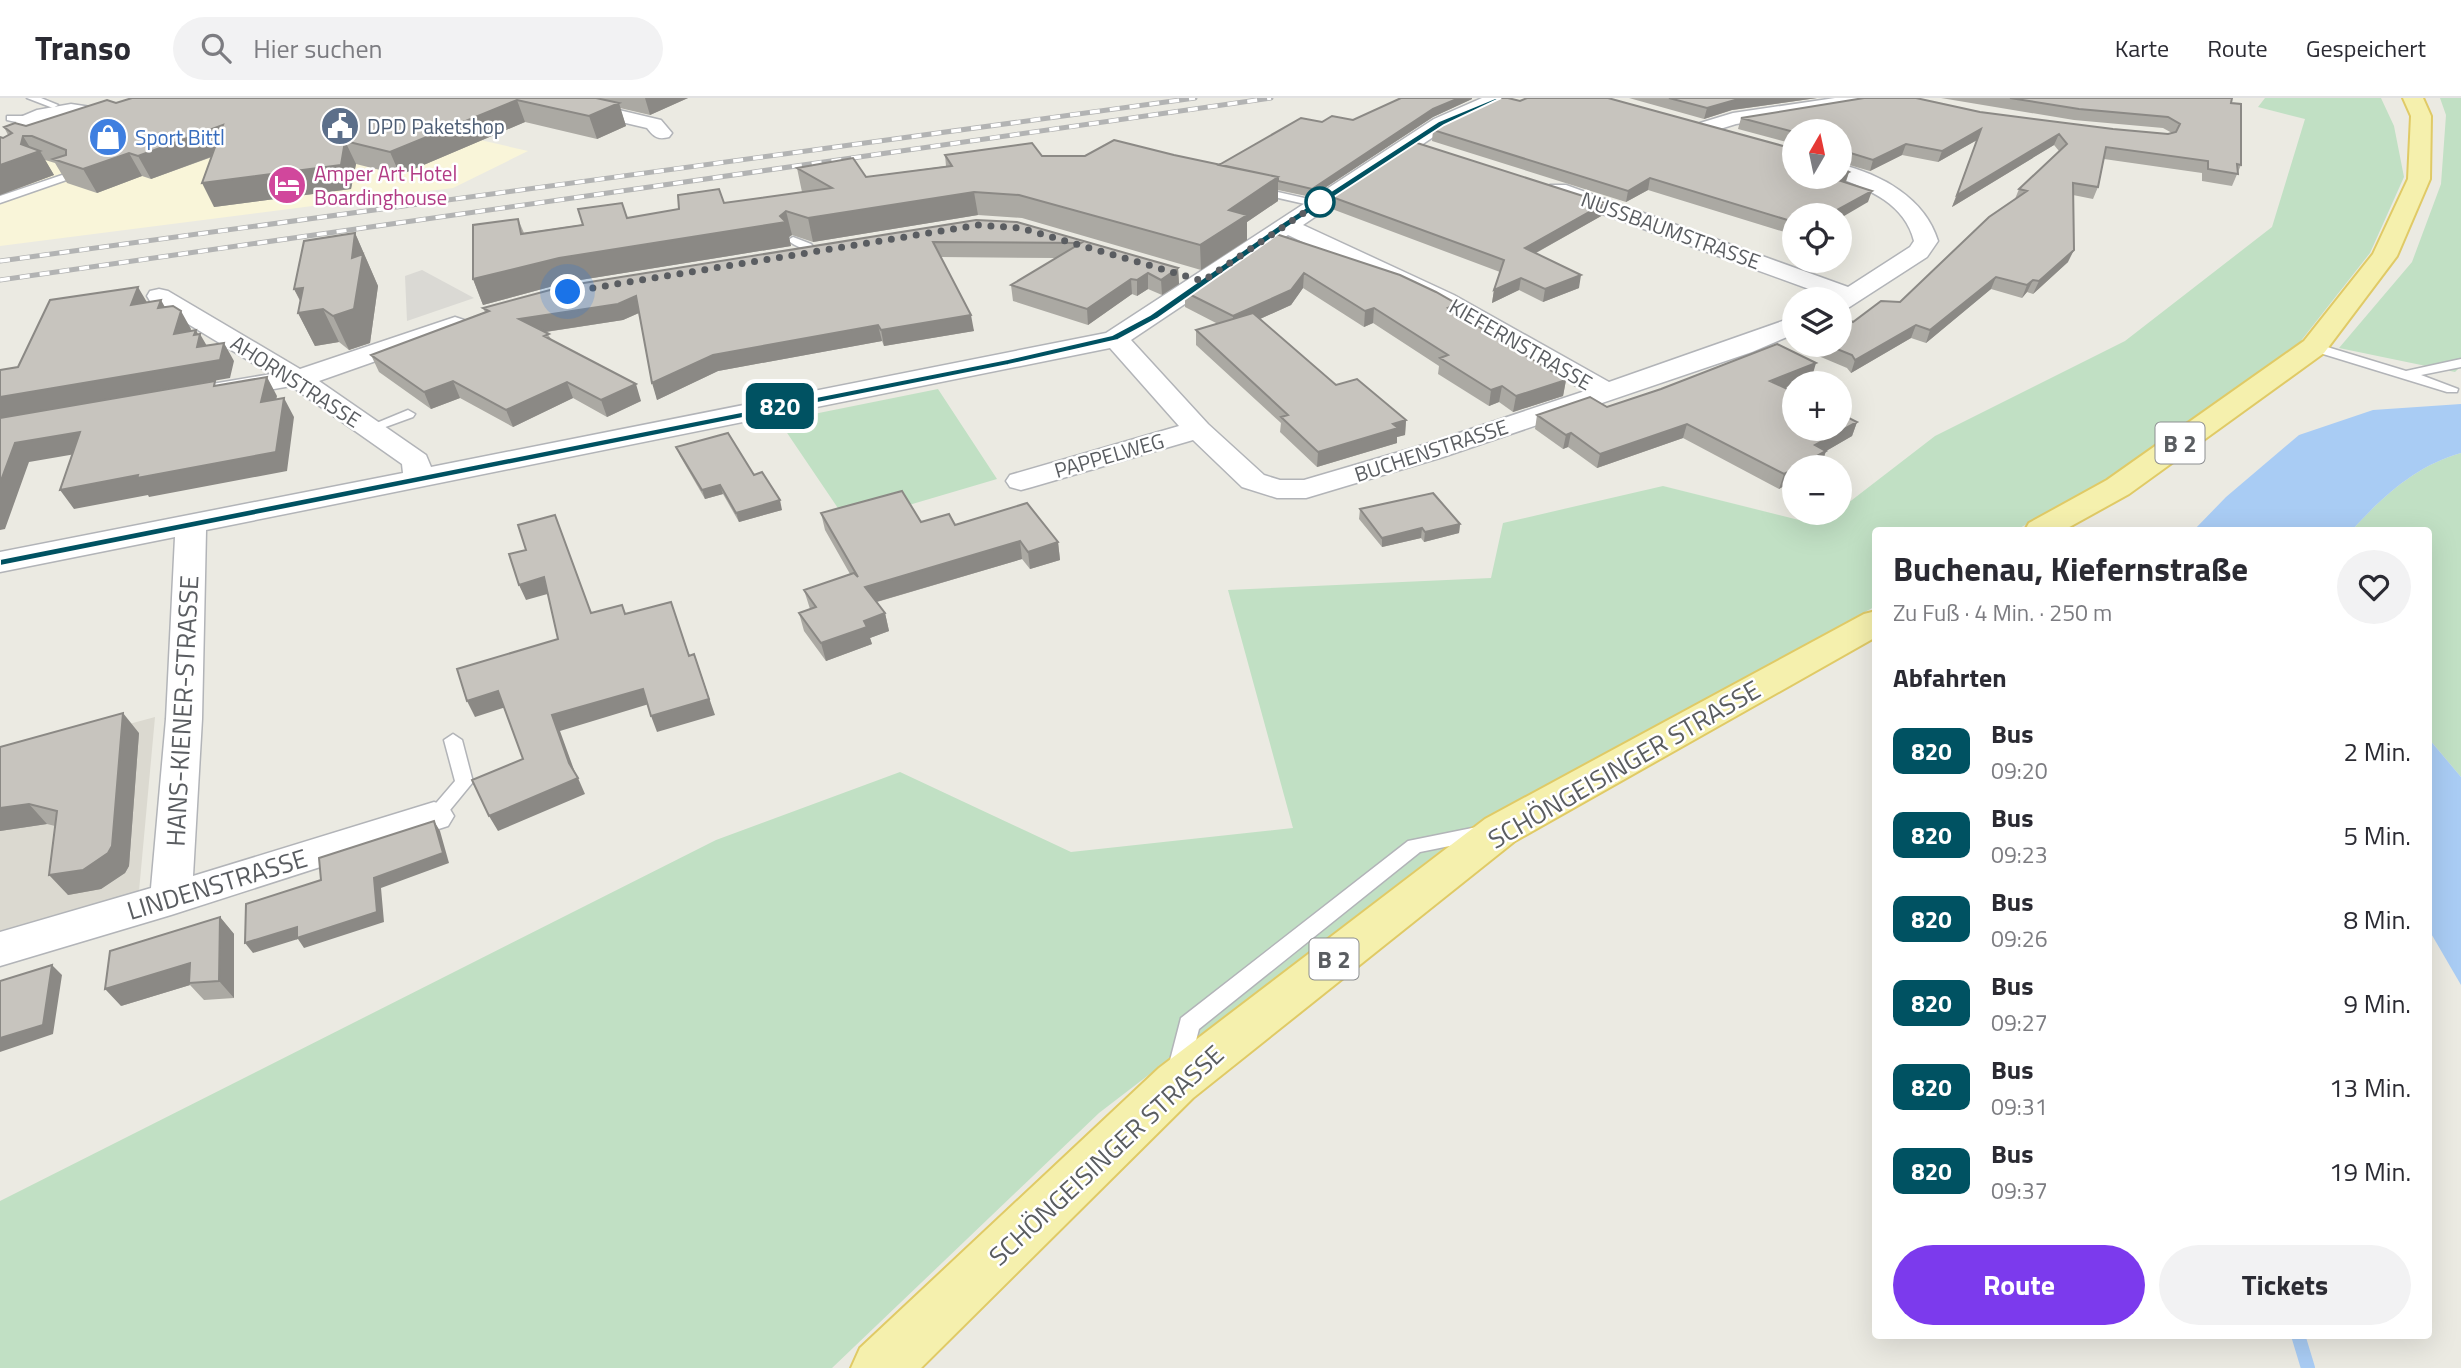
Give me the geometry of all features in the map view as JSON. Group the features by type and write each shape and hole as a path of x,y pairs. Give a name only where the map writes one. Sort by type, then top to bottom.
{"main road":[{"name":"B 2","path":"2046,527 2118,487 2314,347 2385,256 2419,179 2421,116 2413,98"},
{"name":"SCHÖNGEISINGER STRASSE","path":"880,1368 1175,1083 1500,830 1872,624"}],"street":[{"path":"543,98 654,124 662,133"},
{"path":"1747,139 1700,125 1874,98"},
{"path":"0,562 1054,353 1115,338 1154,317 1285,225 1441,123 1483,101"},
{"path":"53,108 93,112 75,123 23,129 53,108"},
{"path":"1411,144 1435,151"},
{"path":"1852,176 1872,184 1906,205 1923,226 1926,240 1919,251 1852,295"},
{"name":"NUSSBAUMSTRASSE","path":"1536,183 1640,217 1812,287"},
{"name":"KIEFERNSTRASSE","path":"1285,225 1445,300 1605,391"},
{"path":"1173,272 1203,281"},
{"name":"AHORNSTRASSE","path":"159,296 295,377 416,461 418,478"},
{"path":"200,394 317,374 475,318"},
{"name":"BUCHENSTRASSE","path":"1115,338 1198,430 1253,481 1277,489 1306,489 1433,451 1743,346 1782,330"},
{"name":"PAPPELWEG","path":"1021,481 1198,430"},
{"name":"HANS-KIENER-STRASSE","path":"171,899 184,719 191,523"},
{"name":"LINDENSTRASSE","path":"0,949 171,899 434,816"}],"lane":[{"path":"32,98 53,108"},
{"path":"0,200 74,176 51,168"},
{"path":"1241,187 1318,204"},
{"path":"2314,347 2452,389"},
{"path":"2409,374 2461,363"},
{"path":"369,429 408,414"},
{"path":"434,816 464,782 453,740"}],"shaded area":[{"path":"297,98 528,151 453,188 0,246 0,138 12,141"},
{"path":"422,270 474,298 407,321 405,276"},
{"path":"155,717 139,891 0,933 0,759"}],"green space":[{"path":"2265,98 2381,98 2394,126 2404,177 2370,253 2300,342 2106,481 2022,527 1872,527 1872,608 1473,826 1099,1113 832,1368 0,1368 0,1201 716,840 900,772 1071,852 1293,828 1228,590 1491,578 1503,523 1663,486 1782,516 1782,525 1852,525 1852,500 1935,436 2125,341 2272,227 2305,119 2258,107"},
{"path":"2440,98 2461,98 2461,366 2455,372 2339,348 2412,262 2441,184 2446,115"},
{"path":"938,389 997,479 848,523 779,421"},
{"path":"2461,453 2461,777 2432,743 2432,527 2355,527 2401,484 2445,458"}],"water":[{"path":"2461,404 2461,453 2415,474 2355,527 2197,527 2226,497 2299,435 2373,410"},
{"path":"2432,743 2461,777 2461,985 2432,935"}],"building":[{"path":"132,98 596,98 619,103 589,116 517,100 390,152 345,141 341,165 202,183 223,125 138,156 129,153 83,169 53,159 66,155 66,150 32,136 23,136 21,144 40,151 0,165 0,137 12,133 4,127 15,123 26,126 107,100 116,103"},
{"path":"1401,98 1459,98 1433,109 1312,189 1278,181 1278,177 1219,165 1301,118 1322,122 1332,116 1353,120"},
{"path":"1497,98 1520,101 1527,98 1608,98 1782,146 1782,189 1852,189 1852,185 1872,191 1850,203 1782,203 1782,218 1650,178 1628,191 1433,130 1450,118"},
{"path":"1669,98 1746,98 1707,108"},
{"path":"1864,98 1916,98 1980,112 2168,134 2176,132 2180,124 2168,117 2079,109 2010,98 2232,98 2231,103 2241,104 2241,165 2237,164 2238,174 2208,169 2208,161 2106,147 2098,187 2073,183 2074,250 2039,281 2033,280 2027,285 1996,277 1930,330 1916,325 1855,360 1852,355 1852,322 1881,301 1900,302 1989,217 2027,191 2019,189 2067,144 2059,134 1957,195 1981,129 1942,151 1906,144 1873,160 1852,153 1852,119 1782,119 1782,129 1741,118"},
{"path":"1114,140 1278,177 1229,210 1247,215 1200,245 1019,195 974,192 808,218 786,211 780,216 786,222 559,258 473,279 473,225 518,219 521,234 583,225 578,209 622,203 627,218 679,209 678,195 719,189 724,203 832,188 797,168 853,158 866,177 952,166 945,155 1032,143 1042,156 1085,156"},
{"path":"1414,142 1605,203 1525,248 1581,275 1545,289 1521,278 1494,290 1504,260 1332,197"},
{"path":"976,220 1017,222 1178,268 1161,280 1148,273 1137,280 1131,279 1087,309 1011,285 1081,243 933,242 971,315 881,330 878,325 713,355 652,383 636,296 618,304 519,319 549,334 544,336 636,384 601,400 567,382 506,410 453,381 424,392 371,355 489,311 483,308 565,286"},
{"path":"355,233 352,258 363,254 354,309 333,316 323,309 298,313 303,288 294,289 304,241"},
{"path":"1273,233 1400,275 1436,292 1457,304 1448,308 1566,380 1516,396 1502,386 1491,390 1440,358 1448,355 1374,308 1365,311 1304,273 1291,290 1233,316 1185,292"},
{"path":"138,287 131,305 161,300 158,308 173,306 181,311 174,334 196,330 194,335 200,334 197,347 224,343 220,360 0,397 0,370 18,367 50,300"},
{"path":"1253,313 1336,385 1357,379 1406,420 1393,424 1398,428 1318,452 1281,417 1288,415 1196,330"},
{"path":"1777,344 1782,346 1782,357 1804,357 1816,363 1796,371 1782,371 1782,376 1770,381 1782,386 1782,441 1822,441 1815,445 1826,451 1819,455 1782,455 1782,473 1687,424 1600,454 1571,433 1566,435 1537,415 1590,397 1607,407"},
{"path":"267,377 261,402 284,398 276,452 60,490 80,432 15,443 0,483 0,418 215,381 214,386"},
{"path":"728,433 754,475 762,472 780,500 736,513 720,485 702,490 676,447"},
{"path":"902,491 921,522 949,514 955,525 1027,503 1058,542 1028,552 1020,541 865,587 885,613 864,621 867,627 821,643 799,613 816,607 804,590 854,573 858,577 821,513"},
{"path":"1433,493 1460,524 1425,532 1422,528 1382,538 1360,509"},
{"path":"555,515 591,613 622,605 625,614 671,602 689,656 694,654 709,699 651,716 643,689 552,715 569,763 578,778 489,816 472,780 523,759 498,691 467,701 457,669 558,639 544,577 519,585 509,554 526,550 518,525"},
{"path":"123,713 112,846 108,853 83,870 49,875 57,811 29,804 0,808 0,747"},
{"path":"434,821 443,853 374,878 377,912 297,938 297,927 245,943 246,904 321,880 319,858"},
{"path":"220,917 219,981 189,983 190,963 105,989 110,951"},
{"path":"52,965 43,1025 0,1038 0,981"}],"waterway":[{"path":"2299,1339 2308,1368"}],"railway":[{"path":"0,261 1195,98"},
{"path":"0,280 1271,98"}],"bus line":[{"name":"820","path":"0,562 1008,362 1115,338 1154,317 1285,225 1441,123 1498,98"}],"place":[{"name":"DPD Paketshop","path":"340,126"},
{"name":"Sport Bittl","path":"108,137"},
{"name":"Amper Art Hotel Boardinghouse","path":"287,185"}],"route":[{"path":"568,292 978,225 1021,228 1203,281 1320,202"}]}
